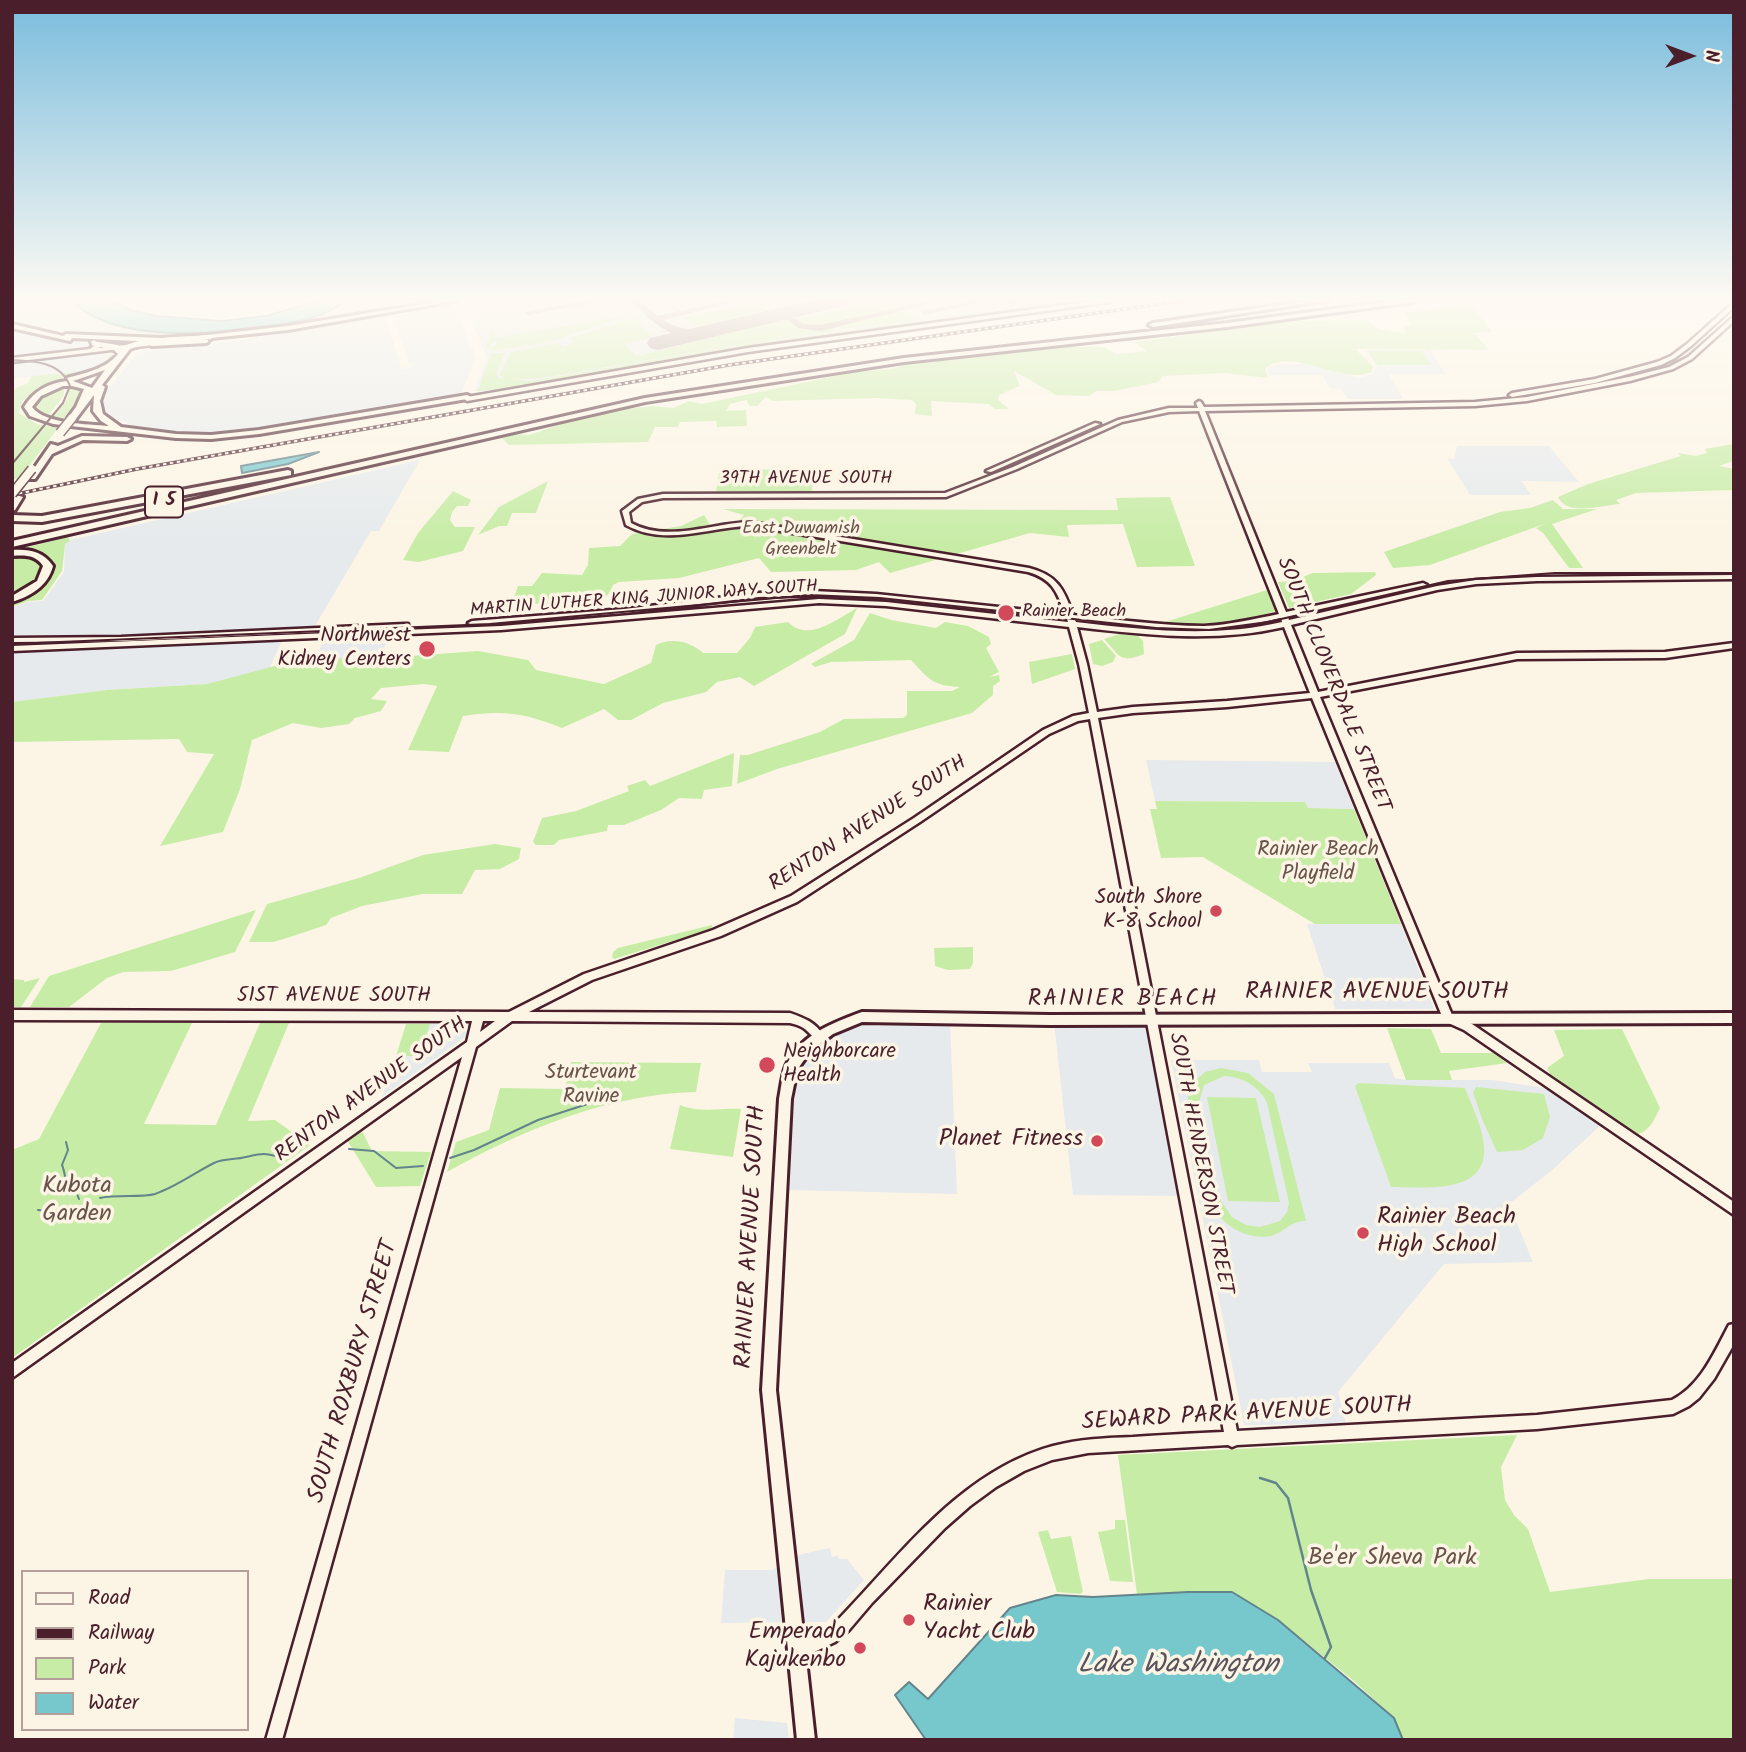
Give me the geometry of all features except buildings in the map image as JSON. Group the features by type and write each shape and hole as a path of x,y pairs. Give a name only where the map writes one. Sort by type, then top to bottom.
{"highway":[{"path":"66,382 47,387 28,400 24,411 38,421 60,426 183,440 226,439"},
{"path":"80,407 100,382"},
{"name":"I 5","path":"12,538 568,409 721,382"},
{"name":"I 5","path":"12,549 143,518 164,510 563,417 666,396 761,382"},
{"path":"74,418 88,388 74,383 44,391 33,399 28,407 33,414 53,422 187,437 228,437 467,398"},
{"path":"103,384 95,399 99,416 118,427 144,433"},
{"path":"14,500 62,433 103,384"},
{"path":"51,452 69,441 88,437 176,442 226,439 467,398"},
{"path":"34,471 51,452 62,433"},
{"path":"12,520 31,520 315,468"},
{"path":"12,549 37,555 45,559 48,566 47,573 38,584 12,600"}],"main road":[{"path":"467,398 564,382"},
{"path":"1200,405 1462,400 1518,394 1579,382"},
{"path":"1200,405 1486,404 1616,382"},
{"name":"39TH AVENUE SOUTH","path":"1043,575 1022,568 750,524 732,524 686,533 648,532 631,526 625,518 625,511 640,500 681,496 931,496 958,492 1120,421 1200,405"},
{"name":"SOUTH CLOVERDALE STREET","path":"1200,405 1315,695 1448,1018"},
{"name":"MARTIN LUTHER KING JUNIOR WAY SOUTH","path":"12,649 490,628 819,601 886,604 1071,626 1200,635 1248,632 1285,620 1473,576 1532,572 1734,571"},
{"name":"SOUTH HENDERSON STREET","path":"1043,575 1058,588 1078,643 1232,1440"},
{"name":"MARTIN LUTHER KING JUNIOR WAY SOUTH","path":"12,640 189,636 479,622 813,593 876,596 1194,628 1285,620 1476,582 1734,578"},
{"path":"573,615 603,605"},
{"path":"1078,643 1083,634 1093,628"},
{"name":"RENTON AVENUE SOUTH","path":"12,1371 510,1017 588,976 717,933 794,899 908,826 1046,732 1066,722 1092,715 1315,695 1517,656 1665,655 1734,645"},
{"name":"51ST AVENUE SOUTH","path":"12,1015 790,1018 807,1024 818,1035"},
{"name":"SOUTH ROXBURY STREET","path":"274,1740 479,1017"},
{"name":"RAINIER AVENUE SOUTH","path":"805,1738 769,1390 785,1099 795,1060 818,1035 862,1017 1734,1018"},
{"path":"1448,1018 1468,1027 1734,1209"},
{"path":"449,1060 457,1061 465,1067"},
{"name":"SEWARD PARK AVENUE SOUTH","path":"796,1650 818,1645 832,1637 956,1508 982,1486 1010,1469 1041,1456 1072,1448 1537,1422 1674,1407 1689,1400 1700,1388 1734,1330"}],"shaded area":[{"path":"114,382 466,382 461,395 263,429 218,432 170,431 132,425 108,415 102,402"},
{"path":"478,382 542,382 479,392 475,388"},
{"path":"1326,382 1393,382 1403,399 1348,399 1341,389 1330,388"},
{"path":"1457,446 1549,446 1579,482 1522,481 1531,495 1470,495 1447,458 1454,459"},
{"path":"420,460 379,531 371,531 315,626 114,635 12,635 12,607 43,601 64,572 65,544 70,540"},
{"path":"389,636 380,658 355,660 317,655 324,639"},
{"path":"282,641 269,669 207,684 107,690 12,702 12,653"},
{"path":"1146,760 1335,762 1354,809 1307,808 1305,802 1155,801"},
{"path":"1307,924 1401,924 1434,1009 1335,1009"},
{"path":"863,1022 950,1022 957,1194 787,1190 787,1108 797,1066 829,1033"},
{"path":"1054,1022 1151,1022 1183,1196 1073,1195"},
{"path":"430,1024 469,1024 465,1037 382,1097 396,1056 420,1056"},
{"name":"Rainier Beach High School","path":"1171,1060 1259,1060 1262,1072 1312,1072 1308,1063 1389,1063 1395,1078 1405,1080 1492,1080 1545,1088 1600,1126 1551,1171 1509,1204 1533,1262 1444,1264 1338,1392 1346,1424 1244,1425"},
{"path":"830,1548 832,1557 838,1555 839,1559 847,1559 864,1580 826,1622 721,1623 725,1570 772,1570 802,1554"},
{"path":"735,1718 787,1723 789,1740 733,1740"}],"green space":[{"path":"63,382 32,394 22,402 19,413 37,424 58,428 21,477 12,480 12,390 28,383"},
{"path":"481,382 547,382 499,390 474,391 479,388"},
{"path":"808,382 1018,382 1020,386 999,395 998,400 1009,409 995,409 989,404 931,401 932,416 915,414 916,404 912,400 876,398 773,401 766,397 757,406 750,406 746,400 730,404 726,411 746,410 747,426 717,427 716,421 680,422 678,427 655,427 648,442 509,445 502,438 514,434 529,435 574,420 620,410 652,406 673,408 689,401 702,404"},
{"path":"1033,382 1159,382 1114,391 1097,391 1089,396 1056,395"},
{"path":"71,384 84,386 85,392 65,422 50,420 67,399"},
{"path":"66,385 63,397 46,419 32,409 32,403 46,391"},
{"path":"1734,444 1734,461 1719,466 1734,469 1734,490 1636,493 1616,500 1620,504 1586,508 1569,507 1558,497 1588,484 1681,456 1678,453 1696,456 1707,453 1705,449"},
{"path":"720,469 815,470 811,496 715,496"},
{"path":"548,481 536,513 512,513 507,526 499,526 478,535 499,507"},
{"path":"453,491 471,500 468,506 457,506 450,520 455,527 475,527 463,551 419,562 403,560 418,533"},
{"name":"East Duwamish Greenbelt","path":"1170,497 1195,566 1137,567 1123,524 1067,525 1069,537 1030,533 890,573 879,562 856,570 771,572 759,558 679,578 619,582 613,585 605,598 591,605 512,603 518,586 532,586 542,573 582,575 588,565 589,548 620,546 632,534 681,526 704,515 715,533 733,528 744,515 723,509 1118,510 1116,498"},
{"path":"1553,500 1563,509 1597,509 1552,524 1583,568 1569,568 1543,533 1536,528 1547,523 1430,565 1393,568 1384,552 1500,512 1530,508"},
{"path":"68,537 70,541 65,544 62,571 42,600 28,601 12,607 12,601 38,587 50,563 14,551"},
{"path":"12,556 34,559 42,568 37,582 12,597"},
{"path":"1375,572 1376,575 1351,594 1289,608 1278,582 1292,581 1313,573"},
{"path":"1267,590 1276,611 1205,626 1165,622"},
{"path":"857,608 845,634 754,686 740,677 717,682 706,692 663,703 631,720 618,720 604,709 562,728 514,714 463,716 449,752 408,750 437,686 424,684 381,688 371,699 387,701 381,711 355,718 349,724 321,728 293,723 252,740 240,789 223,832 160,846 214,754 187,752 179,739 12,742 12,702 107,690 207,684 316,655 355,660 478,651 528,660 536,670 604,684 651,663 656,645 668,641 693,646 703,653 737,653 750,638 755,627 788,622 796,628 813,630 832,623"},
{"path":"870,613 891,620 936,628 945,622 968,626 989,637 991,644 986,648 999,672 989,677 999,675 1000,681 993,686 993,695 972,713 777,769 737,784 740,755 748,755 820,732 844,719 903,718 907,715 907,691 952,691 960,687 932,681 911,660 831,662 815,667 811,664 854,640"},
{"path":"1119,634 1138,636 1143,641 1144,654 1125,658 1117,654 1104,639"},
{"path":"1102,640 1116,656 1113,662 1102,666 1093,664 1089,644"},
{"path":"1072,654 1075,669 1032,684 1029,662"},
{"path":"734,753 732,786 704,790 702,799 679,798 661,810 624,825 608,825 607,831 559,840 554,845 536,845 533,842 542,818 576,811 629,791 627,786 645,780 650,786"},
{"name":"Rainier Beach Playfield","path":"1155,801 1305,802 1308,808 1354,809 1401,924 1315,924 1203,857 1161,858 1150,809 1157,809"},
{"path":"495,844 521,848 519,859 500,869 475,870 462,894 423,894 362,906 331,918 326,925 287,938 273,942 249,942 267,904 359,878 423,855"},
{"path":"256,910 235,952 171,971 123,972 107,978 69,1007 30,1007 49,976"},
{"path":"712,925 712,928 704,931 709,931 625,958 682,938 614,959 612,957 618,948"},
{"path":"973,947 973,963 970,969 948,970 935,966 934,948"},
{"path":"40,978 21,1007 12,1007 12,979 24,982"},
{"name":"Kubota Garden","path":"101,1023 192,1023 144,1124 216,1125 260,1023 289,1023 248,1121 275,1120 310,1145 12,1358 12,1150 39,1139"},
{"path":"406,1024 430,1024 420,1056 396,1056"},
{"path":"1387,1028 1431,1029 1441,1053 1493,1053 1507,1063 1449,1071 1452,1080 1406,1080"},
{"path":"1622,1029 1660,1108 1649,1127 1638,1134 1550,1074 1547,1068 1564,1056 1554,1030"},
{"name":"Sturtevant Ravine","path":"571,1062 701,1063 696,1092 631,1099 567,1117 505,1142 447,1172 456,1142 489,1130 500,1088 565,1089"},
{"path":"1221,1068 1248,1073 1274,1094 1306,1221 1294,1223 1270,1236 1248,1235 1223,1220 1213,1208 1200,1167 1185,1082 1194,1082 1205,1072","holes":["1224,1076 1244,1080 1255,1087 1267,1103 1289,1203 1287,1212 1280,1221 1260,1227 1246,1225 1232,1217 1217,1195 1199,1102 1204,1085"]},
{"path":"1359,1083 1465,1088 1483,1139 1484,1157 1478,1171 1468,1179 1438,1187 1391,1187 1355,1086"},
{"path":"1476,1087 1544,1094 1550,1117 1543,1138 1523,1150 1497,1152 1473,1092"},
{"path":"1207,1097 1256,1098 1280,1202 1228,1201"},
{"path":"680,1105 702,1110 741,1109 733,1157 670,1149"},
{"path":"361,1129 372,1151 431,1152 420,1186 376,1187 347,1140"},
{"name":"Be'er Sheva Park","path":"1517,1435 1501,1467 1505,1500 1514,1515 1528,1529 1550,1592 1649,1579 1734,1579 1734,1740 1403,1740 1394,1718 1354,1681 1278,1620 1232,1592 1137,1594 1118,1455"},
{"path":"1115,1520 1125,1520 1133,1582 1110,1581 1098,1532 1115,1529"},
{"path":"1048,1530 1051,1539 1071,1536 1083,1592 1080,1594 1057,1592 1038,1532"}],"water":[{"path":"319,452 288,464 242,473 241,466"},
{"name":"Lake Washington","path":"1232,1592 1278,1620 1394,1718 1403,1740 926,1740 895,1695 909,1682 928,1699 1010,1608 1056,1595 1093,1597"}],"waterway":[{"path":"450,1158 474,1150 538,1120 606,1098"},
{"path":"66,1142 68,1150 62,1165 69,1191 71,1194 77,1194 79,1199"},
{"path":"349,1149 374,1151 396,1168 423,1166"},
{"path":"100,1198 155,1194 222,1160 261,1154 283,1158"},
{"path":"38,1210 56,1212"},
{"path":"1260,1478 1276,1483 1288,1498 1311,1590 1331,1647 1325,1658"}],"tram line":[{"path":"12,464 63,403 70,386 68,382"},
{"path":"12,644 490,624 809,595 880,598 1156,628 1209,630 1268,622 1448,581 1555,573 1734,573"}],"railway":[{"path":"12,495 137,469 634,382"}],"place":[{"name":"Rainier Beach","path":"1006,613"},
{"name":"Northwest Kidney Centers","path":"427,649"},
{"name":"South Shore K-8 School","path":"1216,911"},
{"name":"Neighborcare Health","path":"767,1065"},
{"name":"Planet Fitness","path":"1097,1141"},
{"name":"Rainier Beach High School","path":"1363,1233"},
{"name":"Rainier Yacht Club","path":"909,1620"},
{"name":"Emperado Kajukenbo","path":"860,1648"}],"district":[{"name":"RAINIER BEACH","path":"1123,1001"}]}
